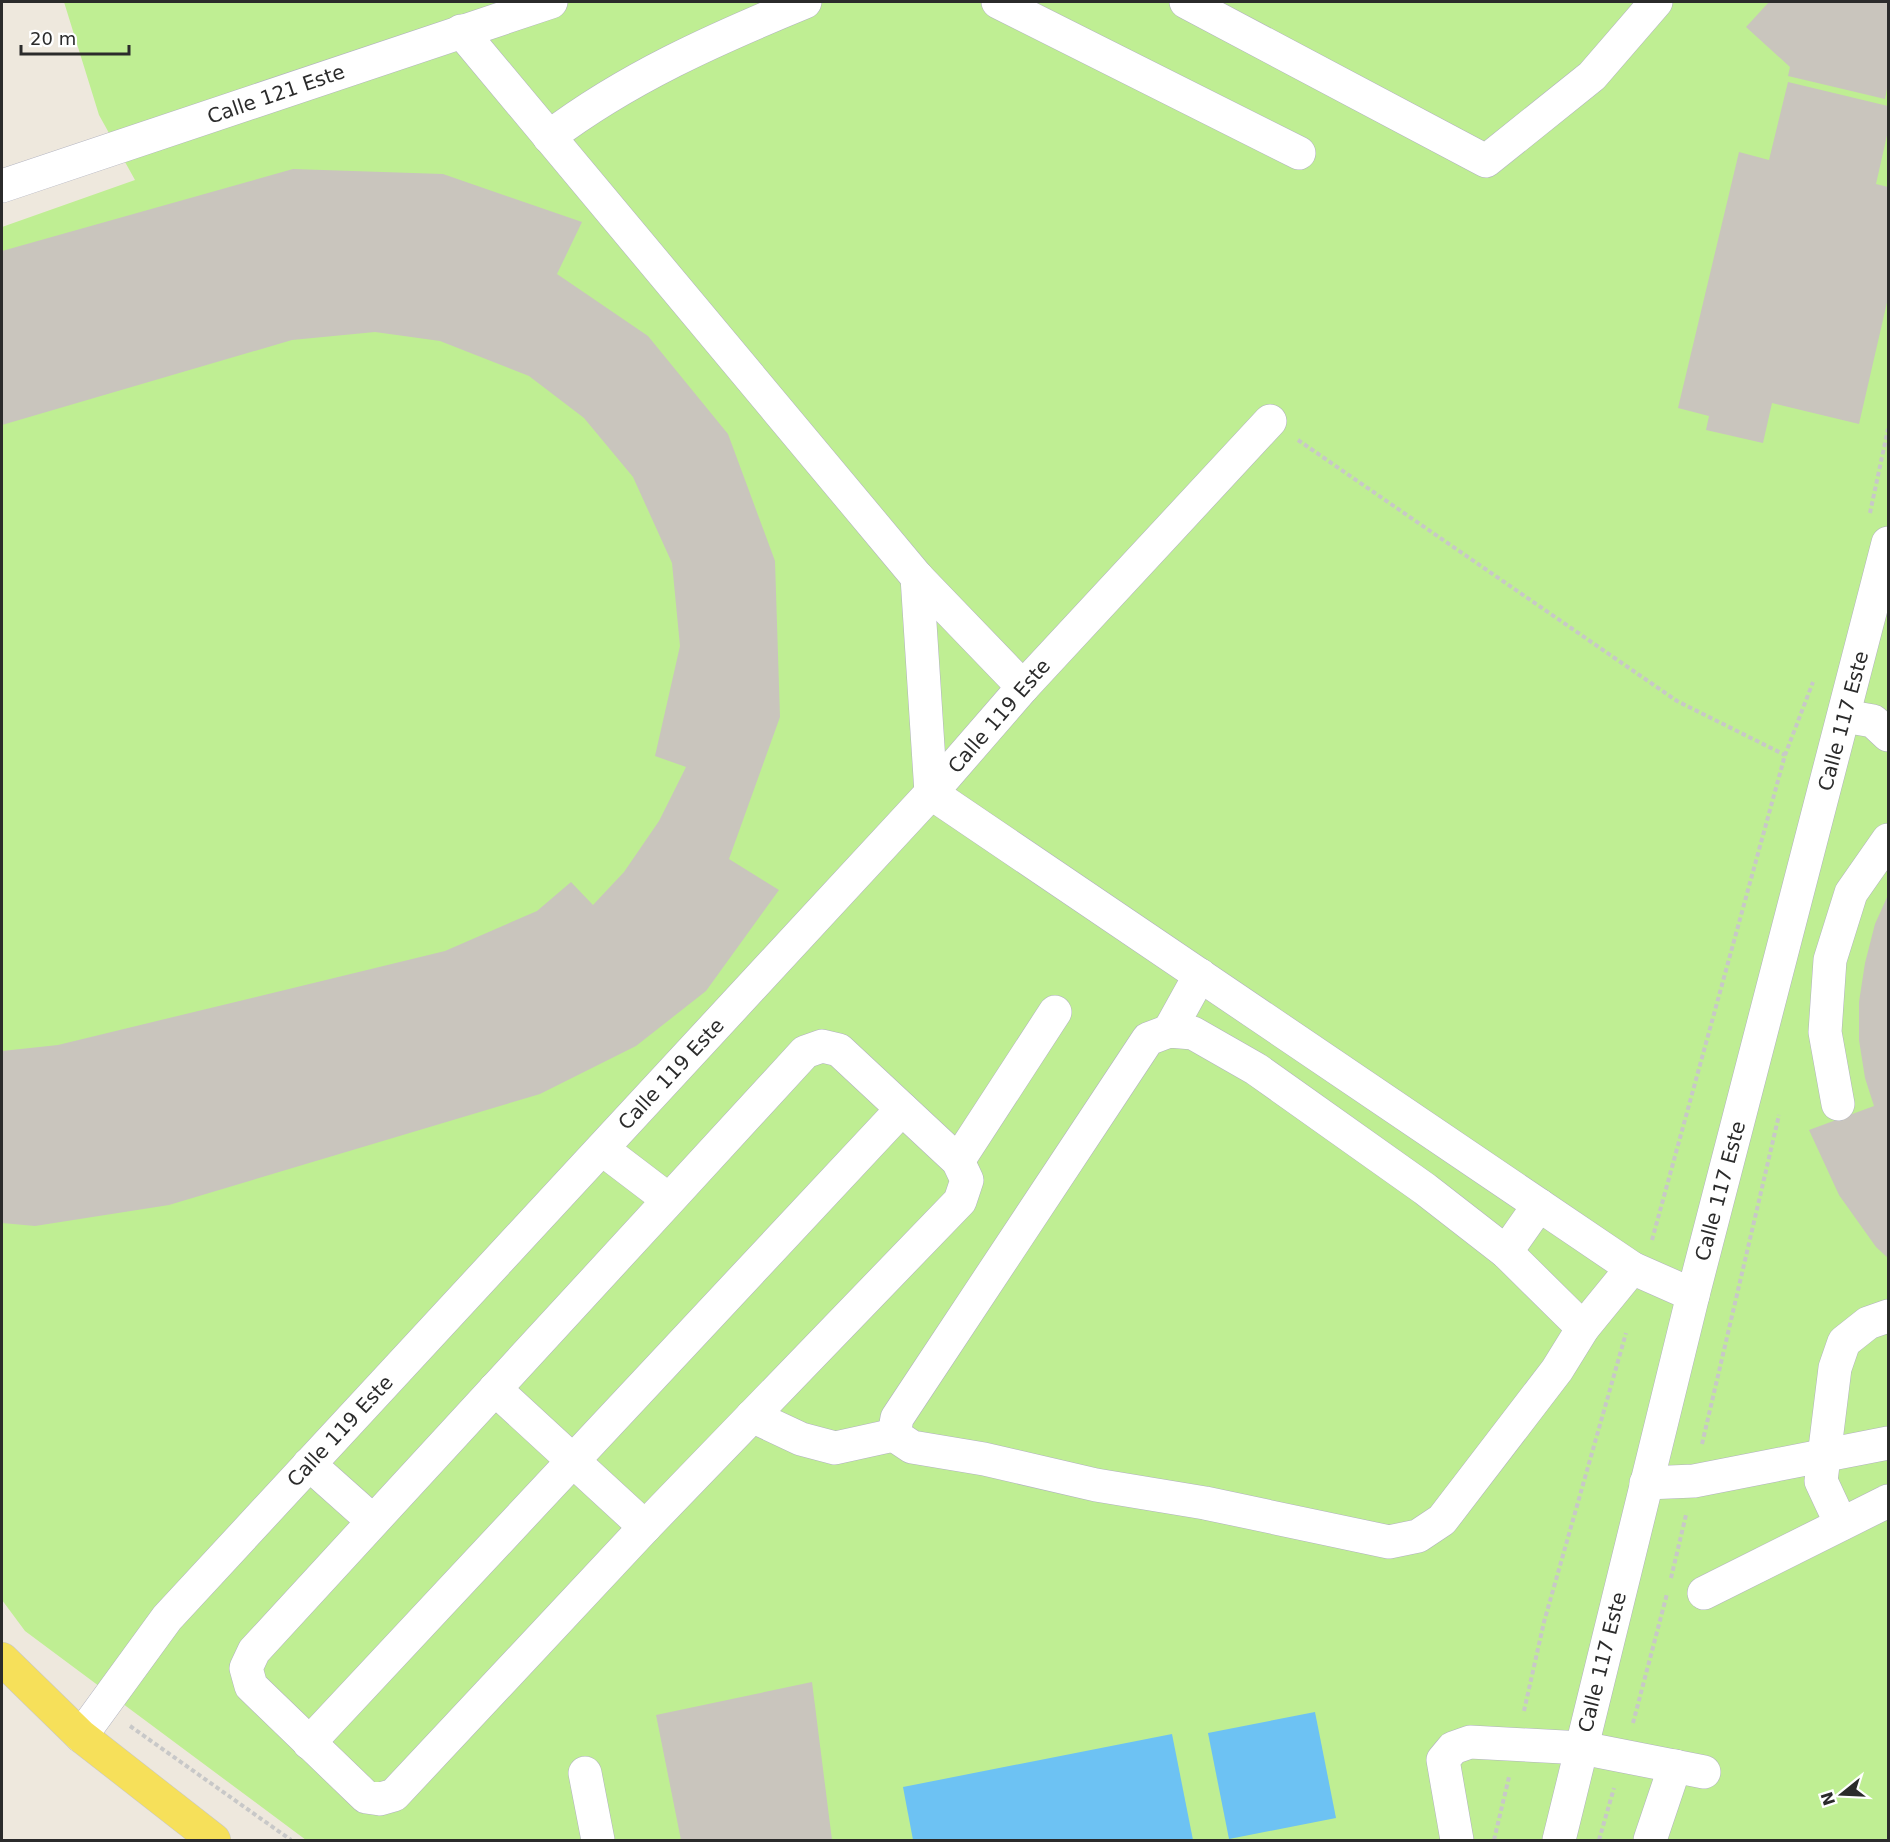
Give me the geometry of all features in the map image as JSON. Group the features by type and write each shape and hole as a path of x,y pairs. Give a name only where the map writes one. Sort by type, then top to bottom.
{"main road":[{"path":"2,1659 81,1736 213,1840"}],"street":[{"name":"Calle 121 Este","path":"2,186 551,2"},
{"path":"549,137 573,119 656,68 738,29 805,2"},
{"path":"998,2 1299,153"},
{"path":"1186,2 1486,160 1592,76 1656,2"},
{"path":"461,32 917,577 1023,687"},
{"name":"Calle 119 Este","path":"81,1736 167,1618 931,794 1023,687 1270,421"},
{"name":"Calle 117 Este","path":"1559,1840 1693,1295 1888,544"},
{"path":"917,577 931,794 1638,1271 1693,1295"},
{"path":"1844,716 1873,721 1888,735"},
{"path":"1839,1104 1825,1032 1830,960 1851,893 1888,840"},
{"path":"1169,1031 1200,975"},
{"path":"958,1161 1055,1012"},
{"path":"894,1435 897,1418 1148,1039 1169,1031 1193,1033 1257,1069 1425,1189 1506,1252 1583,1328"},
{"path":"1257,1069 1284,1033"},
{"path":"822,1046 839,1050 902,1109 958,1161 967,1180 960,1201 645,1527 394,1795 380,1799 366,1797 251,1686 246,1668 254,1651 805,1052 822,1046"},
{"path":"1344,1132 1372,1092"},
{"path":"309,1743 902,1109"},
{"path":"1425,1189 1455,1148"},
{"path":"602,1149 669,1200"},
{"path":"1506,1252 1539,1205"},
{"path":"752,1416 801,1439 835,1448 894,1435 912,1447 984,1459 1096,1485 1205,1503 1389,1542 1418,1536 1442,1520 1557,1370 1583,1328 1638,1271"},
{"path":"1841,1524 1821,1480 1822,1456 1835,1368 1844,1342 1868,1323 1888,1317"},
{"path":"495,1389 645,1527"},
{"path":"1646,1484 1694,1481 1888,1443"},
{"path":"309,1464 373,1521"},
{"path":"1704,1593 1888,1501"},
{"path":"1457,1840 1443,1760 1453,1748 1470,1742 1582,1748 1689,1769 1650,1840"},
{"path":"585,1773 598,1840"}],"path":[{"path":"1270,421 1677,701 1785,755 1638,1271"},
{"path":"1599,1840 1656,1640 1782,1104"},
{"path":"1494,1840 1544,1622 1628,1324"},
{"path":"102,1706 291,1840"}],"green space":[{"path":"64,2 1888,2 1888,1840 306,1840 25,1631 2,1600 2,227 135,180 99,115"}],"water":[{"path":"1315,1712 1336,1818 1229,1839 1208,1733"},
{"path":"1172,1734 1193,1840 913,1840 903,1787"}],"building":[{"path":"1769,2 1888,2 1888,83 1885,99 1788,76 1790,67 1746,27"},
{"path":"1788,82 1888,106 1888,131 1876,184 1888,187 1888,298 1859,424 1772,403 1763,443 1706,430 1709,416 1678,408 1739,152 1769,160"},
{"path":"293,169 443,174 582,222 557,274 648,336 728,434 775,561 780,717 729,859 779,890 706,991 636,1046 540,1094 169,1205 35,1226 2,1223 2,1051 58,1045 445,951 537,911 571,882 593,905 624,872 659,821 686,767 655,756 680,646 672,563 633,477 584,418 529,376 440,341 375,332 292,340 2,425 2,251"},
{"path":"1888,895 1888,1258 1876,1247 1839,1195 1809,1130 1874,1106 1865,1078 1859,1040 1859,1002 1865,963 1875,924"},
{"path":"812,1682 832,1840 681,1840 656,1715"}]}
